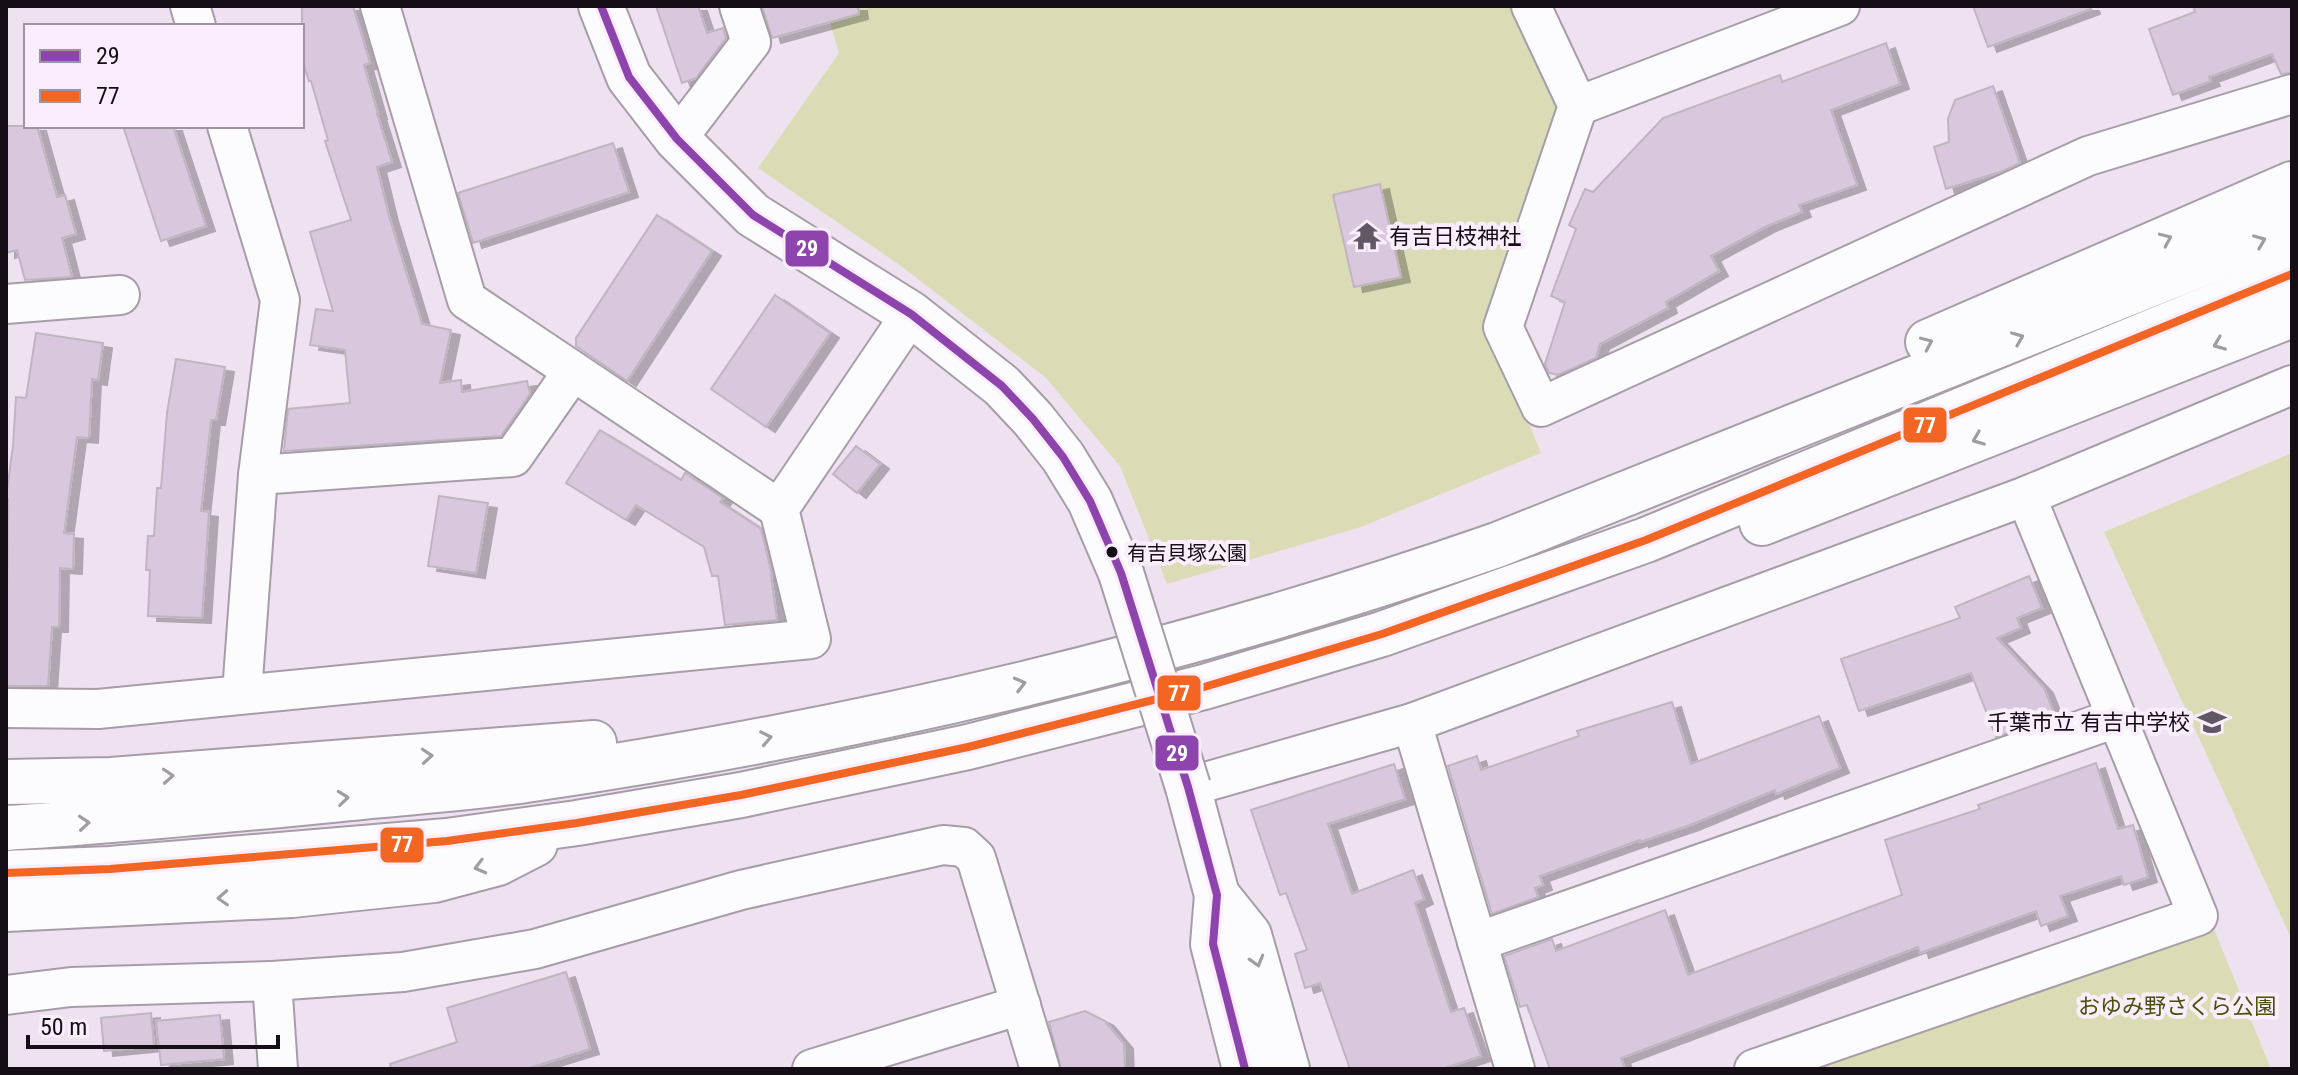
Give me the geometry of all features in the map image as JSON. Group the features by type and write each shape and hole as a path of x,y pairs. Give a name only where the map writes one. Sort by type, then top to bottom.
{"street":[{"path":"6,708 98,709 811,639 779,509 467,300 380,6"},
{"path":"601,6 629,77 677,139 753,215 911,314 1002,386 1063,457 1090,501 1121,573 1188,787 1217,895 1213,944 1245,1069"},
{"path":"677,139 751,42 739,6"},
{"path":"1531,6 1578,106 1503,327 1541,407 2088,156 2292,94"},
{"path":"1578,106 1840,6"},
{"path":"228,128 280,300 258,475 242,693"},
{"path":"1686,471 1780,412 1843,379 2292,184"},
{"path":"6,828 106,822 529,780 723,747 937,705 1197,639 1395,581 1497,545 2292,228"},
{"path":"6,873 110,869 418,844 577,823 741,795 968,747 1204,687 1382,634 1646,540 2292,274"},
{"path":"6,304 120,295"},
{"path":"779,509 911,314"},
{"path":"1646,540 1703,539 1771,521 2292,315"},
{"path":"258,475 513,457 573,371"},
{"path":"1188,787 1412,723 2026,496 2292,385"},
{"path":"1754,1069 2198,916 2026,496"},
{"path":"1477,942 2116,718"},
{"path":"1412,723 1515,1069"},
{"path":"6,782 111,780 651,739 723,747"},
{"path":"6,909 292,895 434,880 498,863 577,823"},
{"path":"6,995 71,987 272,981 403,972 535,949 741,890 943,845 964,847 976,858 1040,1069"},
{"path":"1217,895 1249,935 1287,1069"},
{"path":"272,981 278,1069"},
{"path":"812,1069 1021,1005"}],"green space":[{"name":"有吉貝塚公園","path":"825,6 1516,6 1568,116 1488,324 1541,453 1361,527 1167,584 1120,466 1045,377 901,266 758,168 839,53"},
{"path":"2292,453 2292,940 2104,532"},
{"name":"おゆみ野さくら公園","path":"2214,929 2271,1069 1787,1069"}],"building":[{"path":"302,6 353,6 370,63 364,65 392,162 377,167 389,216 422,324 451,330 440,383 461,380 462,392 527,381 530,394 501,436 284,451 288,409 350,403 345,350 310,345 316,309 333,311 310,232 351,220 304,66"},
{"path":"656,6 698,6 707,33 723,28 726,38 696,78 682,83"},
{"path":"762,6 858,6 859,14 772,38"},
{"path":"1973,6 2090,6 2091,9 1988,47"},
{"path":"2193,6 2292,6 2292,73 2281,74 2272,54 2209,77 2211,81 2173,95 2149,29 2195,12"},
{"path":"1886,43 1900,84 1831,110 1857,185 1799,205 1802,212 1767,226 1711,256 1719,271 1666,302 1668,308 1600,344 1596,358 1558,375 1549,373 1545,364 1565,302 1551,296 1576,229 1569,225 1585,189 1593,192 1663,118 1780,75 1782,82"},
{"path":"1993,86 2020,163 1946,189 1934,147 1949,142 1948,119 1955,100"},
{"path":"6,126 38,128 57,197 65,195 76,234 62,238 72,277 25,280 17,250 6,253"},
{"path":"124,128 174,128 206,226 161,241"},
{"path":"613,143 629,192 473,243 458,193"},
{"name":"有吉日枝神社","path":"1380,184 1401,277 1354,287 1333,195"},
{"path":"657,215 712,251 627,381 576,346 576,338"},
{"path":"775,295 830,333 766,427 711,389"},
{"path":"36,333 103,343 98,380 92,379 89,438 77,437 64,533 74,534 73,569 60,568 59,627 52,627 48,686 6,686 6,498 16,397 26,398"},
{"path":"176,359 225,367 216,420 211,420 201,511 209,512 202,618 148,616 148,536 154,536 157,488 161,488 167,413"},
{"path":"600,430 681,480 685,473 723,498 720,502 761,529 772,575 777,620 725,625 718,576 712,576 704,547 636,505 626,520 566,483"},
{"path":"856,446 880,464 857,493 833,474"},
{"path":"439,496 488,503 476,573 428,566"},
{"path":"2029,576 2042,608 2017,618 2021,628 1997,638 2044,688 2055,716 1996,737 1971,673 1859,711 1841,659 1960,618 1955,607"},
{"path":"1672,702 1691,764 1819,716 1840,768 1776,794 1775,790 1690,825 1540,876 1543,885 1535,888 1538,897 1492,914 1448,766 1477,756 1481,770 1579,736 1577,731"},
{"path":"2096,763 2118,829 2133,825 2148,877 2124,885 2121,876 2060,896 2068,916 2041,926 2036,911 1920,953 1918,947 1621,1058 1625,1069 1550,1069 1527,1005 1520,1007 1504,956 1552,939 1556,951 1665,910 1688,975 1902,895 1885,840 1980,809 1978,805"},
{"path":"1394,764 1405,799 1328,824 1352,894 1413,870 1424,899 1415,903 1451,1012 1464,1008 1481,1056 1442,1069 1350,1069 1320,983 1305,988 1295,954 1307,950 1286,893 1280,895 1251,810"},
{"path":"566,972 590,1049 526,1069 391,1069 390,1064 457,1042 447,1008"},
{"path":"1085,1011 1105,1021 1124,1044 1125,1069 1061,1069 1049,1022"},
{"path":"151,1013 154,1046 104,1051 101,1018"},
{"path":"220,1015 224,1059 161,1065 156,1021"}],"transit line":[{"name":"29","path":"601,6 629,77 677,139 753,215 911,314 1002,386 1063,457 1090,501 1121,573 1188,787 1217,895 1213,944 1245,1069"},
{"name":"77","path":"6,873 110,869 447,841 577,823 741,795 968,747 1204,687 1382,634 1646,540 2292,274"}],"place":[{"name":"有吉日枝神社","path":"1367,236"},
{"name":"有吉貝塚公園","path":"1112,552"},
{"name":"千葉市立 有吉中学校","path":"2212,722"}]}
